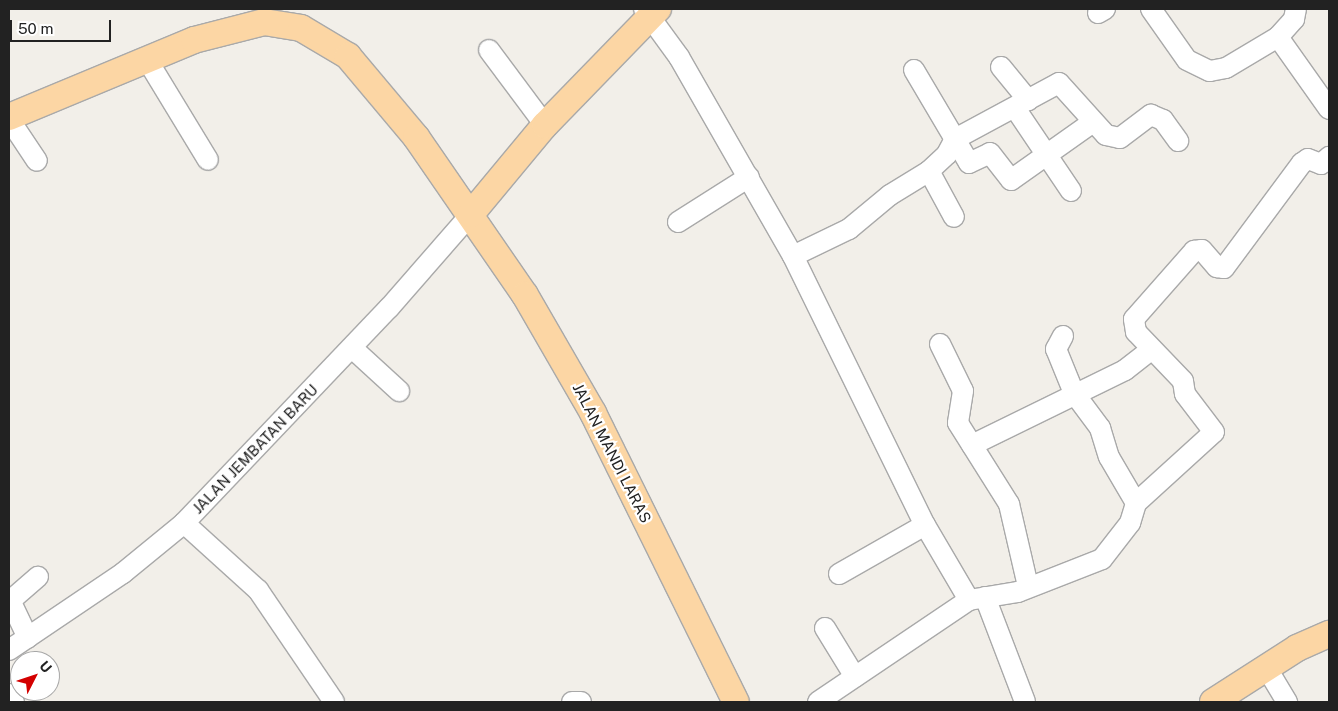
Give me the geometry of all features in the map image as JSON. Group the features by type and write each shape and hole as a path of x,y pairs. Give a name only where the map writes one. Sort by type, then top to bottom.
{"main road":[{"path":"471,214 545,125 651,11"},
{"path":"9,118 146,58 268,15"},
{"name":"JALAN MANDI LARAS","path":"268,15 301,28 348,56 380,91 471,214 578,385 731,700"},
{"path":"1213,702 1266,668 1329,634"}],"street":[{"path":"1151,9 1187,60 1210,71 1226,68 1278,37 1294,19 1296,9"},
{"path":"651,11 793,256 925,525 977,599 1025,702"},
{"path":"1278,37 1329,109"},
{"path":"488,50 545,125"},
{"path":"146,58 208,160"},
{"path":"1001,67 1045,155 1071,191"},
{"path":"914,70 971,164 990,153 1011,180 1094,122"},
{"path":"793,256 849,229 890,195 929,171 947,154 955,139 1059,83 1106,134 1120,138 1152,115 1158,116 1178,141"},
{"path":"9,118 37,161"},
{"path":"818,702 977,599 1028,586 1102,559 1130,523 1136,503 1216,430 1185,394 1183,381 1136,332 1134,318 1194,251 1202,250 1217,267 1224,268 1302,163 1308,159 1321,164 1329,157"},
{"path":"929,171 954,217"},
{"path":"678,222 748,177"},
{"name":"JALAN JEMBATAN BARU","path":"9,650 122,573 184,523 352,348 471,214"},
{"path":"1063,336 1056,349 1074,393 1100,428 1109,457 1136,503"},
{"path":"940,344 963,391 956,416 972,446 1009,504 1028,586"},
{"path":"352,348 399,391"},
{"path":"972,446 1074,393 1125,370 1152,349"},
{"path":"184,523 258,590 330,698"},
{"path":"839,574 925,525"},
{"path":"28,638 10,599 38,576"},
{"path":"825,628 855,677"},
{"path":"1266,668 1287,702"},
{"path":"9,694 14,702"},
{"path":"572,702 581,702"}]}
